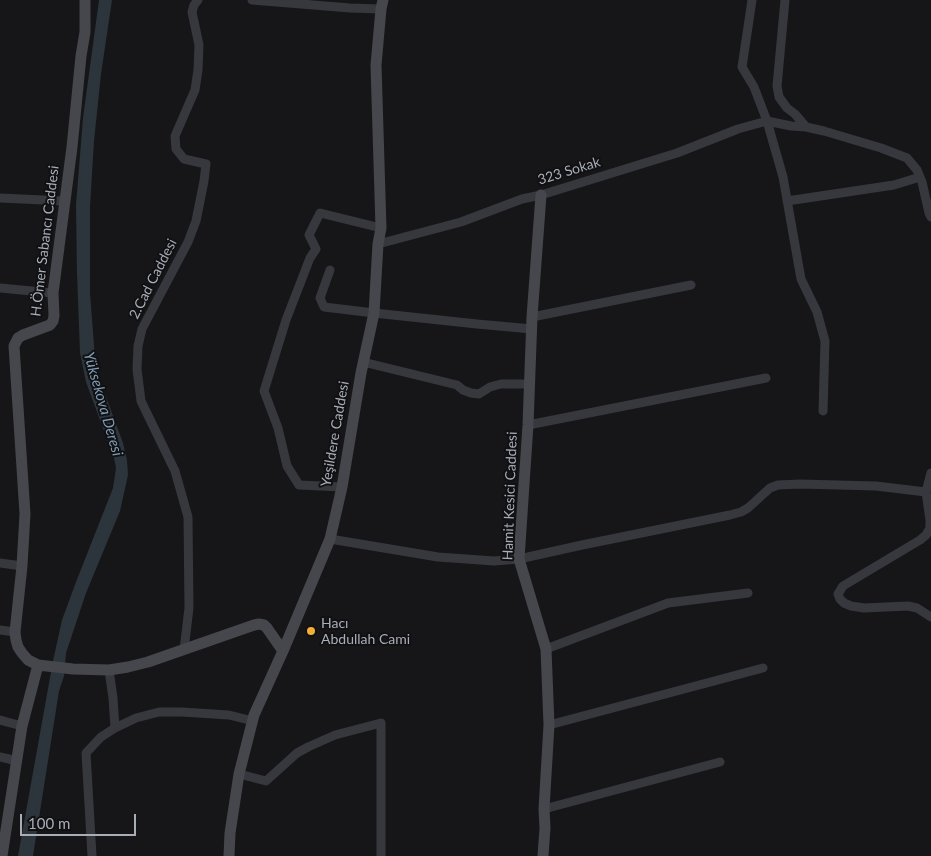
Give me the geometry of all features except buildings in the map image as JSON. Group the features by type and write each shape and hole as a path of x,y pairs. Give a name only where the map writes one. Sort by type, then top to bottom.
{"street":[{"name":"H.Ömer Sabancı Caddesi","path":"42,665 28,660 22,653 18,647 16,632 22,566 24,514 14,346 18,338 45,328 53,321 53,293 85,32 85,0"},
{"name":"2.Cad Caddesi","path":"184,650 189,608 188,517 175,471 141,401 136,369 142,329 188,242 196,221 204,182 206,164 184,159 176,149 175,136 195,90 199,45 192,12 198,0"},
{"path":"252,0 341,7 382,4"},
{"path":"752,0 742,67 754,87 767,121 783,177 801,279 817,312 825,340 823,411"},
{"path":"785,0 777,86 779,97 806,127"},
{"name":"Yeşildere Caddesi","path":"229,856 230,833 239,774 252,721 330,539 342,487 363,362 374,314 378,244 381,228 376,66 382,4"},
{"path":"767,121 824,131 906,158 917,170 920,177 931,217"},
{"name":"323 Sokak","path":"378,244 462,222 522,199 541,195 677,153 738,128 767,121"},
{"path":"787,201 894,185 920,177"},
{"name":"Hamit Kesici Caddesi","path":"541,195 519,559 546,650 548,725 543,856"},
{"path":"0,198 65,201"},
{"path":"342,487 299,485 287,466 278,428 264,391 286,320 310,258 316,249 309,235 320,213 381,228"},
{"path":"330,270 320,298 324,307 477,324 532,323 691,285"},
{"path":"0,288 53,293"},
{"path":"363,362 457,385 471,393 479,394 490,387 501,384 530,384"},
{"path":"528,424 766,378"},
{"path":"931,473 926,492 930,520 930,528 926,535 843,586 838,594 844,603 851,606 864,608 908,606 917,608 931,617"},
{"path":"330,539 438,557 494,561 519,559 730,515 748,508 770,488 778,485 876,486 926,492"},
{"path":"0,563 22,566"},
{"path":"546,650 668,603 748,593"},
{"path":"2,856 22,726 42,665 73,669 109,670 141,664 254,624 264,625 283,651"},
{"path":"0,630 16,632"},
{"path":"548,725 763,668"},
{"path":"109,670 115,728"},
{"path":"92,856 86,753 101,737 136,718 159,712 197,712 229,715 252,721"},
{"path":"0,720 22,726"},
{"path":"239,774 266,781 297,753 308,747 335,735 381,723 381,856"},
{"path":"0,756 17,761"},
{"path":"544,809 720,762"}],"water":[{"name":"Yüksekova Deresi","path":"99,0 112,0 101,74 94,141 90,207 90,293 98,375 123,443 128,475 120,511 86,593 66,653 64,676 59,691 33,856 18,856 62,620 113,488 116,468 86,382 80,353 77,273 76,205 83,118"}],"place":[{"name":"Hacı Abdullah Cami","path":"311,631"}]}
